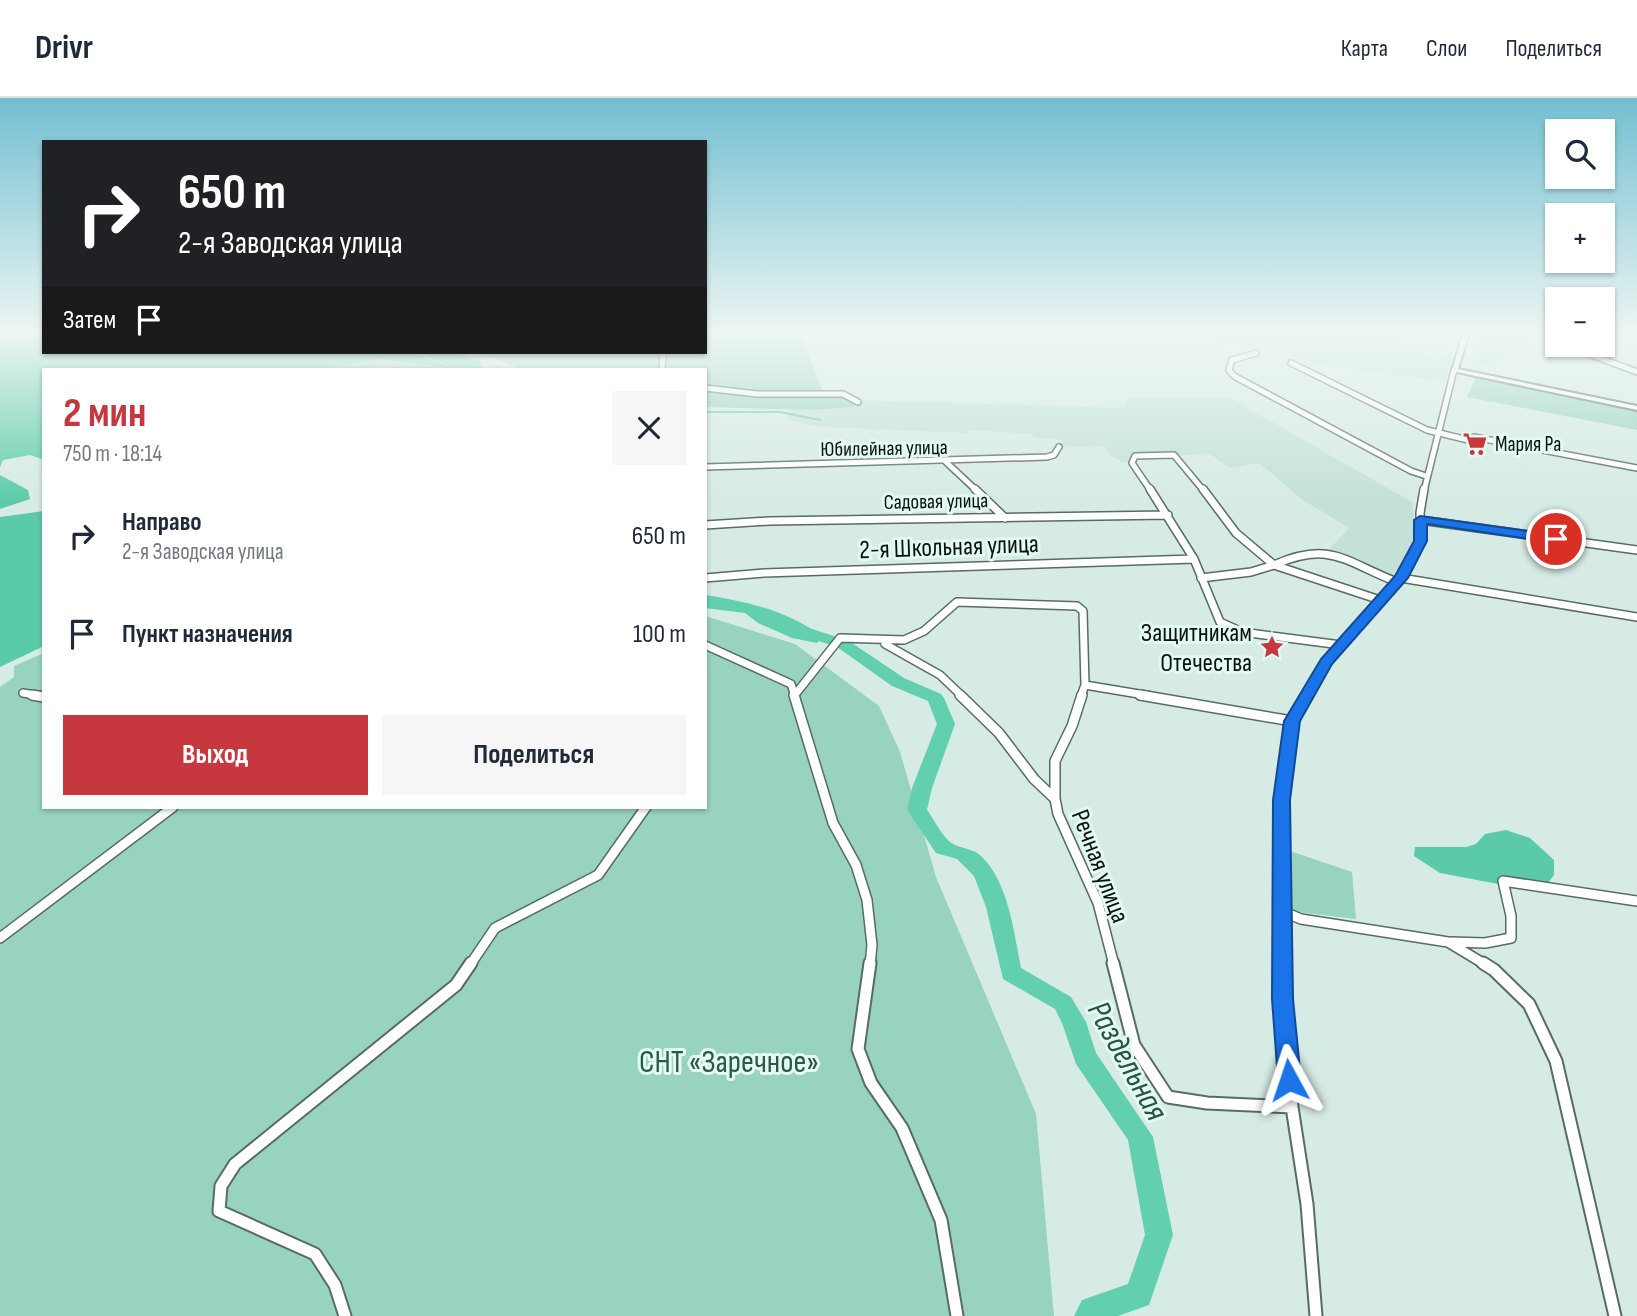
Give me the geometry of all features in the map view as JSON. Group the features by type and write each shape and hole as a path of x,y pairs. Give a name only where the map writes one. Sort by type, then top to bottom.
{"street":[{"path":"721,390 757,394 843,394 858,402"},
{"path":"1260,390 1411,471 1426,476"},
{"path":"1346,390 1437,434 1468,440 1471,437 1481,438 1637,468"},
{"path":"1316,1316 1307,1204 1292,1107 1283,999 1282,800 1292,721 1326,662 1399,580 1420,541 1426,476 1449,390"},
{"path":"1550,390 1637,408"},
{"name":"Юбилейная улица","path":"707,467 1047,457 1055,455 1059,447"},
{"path":"1341,645 1242,632 1220,622 1194,559 1132,463 1135,457 1146,454 1174,456 1236,533 1274,565 1380,600"},
{"path":"946,462 963,480 984,494 1004,518"},
{"name":"Садовая улица","path":"707,524 1168,515"},
{"path":"1420,520 1637,551"},
{"path":"1201,578 1251,572 1274,565 1290,556 1314,550 1339,555 1399,580 1637,617"},
{"name":"2-я Школьная улица","path":"707,578 764,573 1194,559"},
{"name":"Речная улица","path":"885,644 907,641 927,629 948,606 957,602 1067,604 1077,606 1083,611 1085,685 1072,726 1055,761 1055,799 1058,814 1098,903 1134,1045 1168,1097 1208,1103 1292,1107"},
{"path":"794,696 840,638 871,638 940,676 999,733 1034,779 1055,799"},
{"path":"707,646 791,684 833,823 856,865 867,900 872,945 867,1000 858,1049 871,1083 902,1128 941,1220 957,1316"},
{"path":"1085,685 1292,721"},
{"path":"23,693 42,697"},
{"path":"0,938 170,809"},
{"path":"345,1316 335,1285 316,1254 219,1211 217,1196 225,1177 235,1164 456,985 495,928 598,875 645,809"},
{"path":"1284,912 1301,919 1448,942 1485,943 1511,938 1511,916 1503,881 1637,901"},
{"path":"1448,942 1494,970 1529,1003 1556,1061 1615,1316"}],"shaded area":[{"path":"0,390 42,390 42,459 30,455 3,460 0,467"},
{"path":"1127,399 1232,399 1412,502 1416,536 1392,577 1325,554 1349,528 1303,500 1259,463 1230,468 1209,454 1135,457 1132,463 1122,462 1110,455 1104,446 1059,447 1062,440 1034,438 1032,434 822,427 787,420 792,409 809,410 851,400 1125,408"},
{"path":"0,475 28,490 30,499 0,509"},
{"path":"42,511 42,647 0,667 0,517"},
{"path":"707,595 736,600 781,614 796,620 822,637 817,643 792,638 758,623 745,613 707,608"},
{"path":"1506,830 1530,838 1554,860 1554,875 1541,892 1440,873 1414,856 1415,847 1466,847 1476,844 1485,834"}],"green space":[{"path":"707,390 822,390 824,396 850,397 855,407 809,410 707,407"},
{"path":"1470,390 1539,390 1637,410 1637,430 1467,397"},
{"name":"СНТ «Заречное»","path":"707,617 795,644 879,706 900,752 936,877 1036,1114 1054,1316 0,1316 0,687 14,677 14,666 42,654 42,809 707,809"},
{"path":"1290,851 1352,872 1356,919 1289,911"}],"waterway":[{"path":"707,412 780,412 820,420"},
{"name":"Раздельная","path":"800,630 843,644 898,682 935,698 946,724 922,788 917,810 943,848 964,854 975,862 991,890 1011,973 1063,1003 1074,1022 1085,1057 1140,1137 1159,1235 1139,1295 1092,1310 1089,1316"}],"place":[{"name":"Мария Ра","path":"1475,444"},
{"name":"Защитникам Отечества","path":"1272,647"}],"route":[{"path":"1289,1080 1283,999 1282,800 1292,721 1326,662 1401,578 1420,541 1420,520 1556,539"}]}
